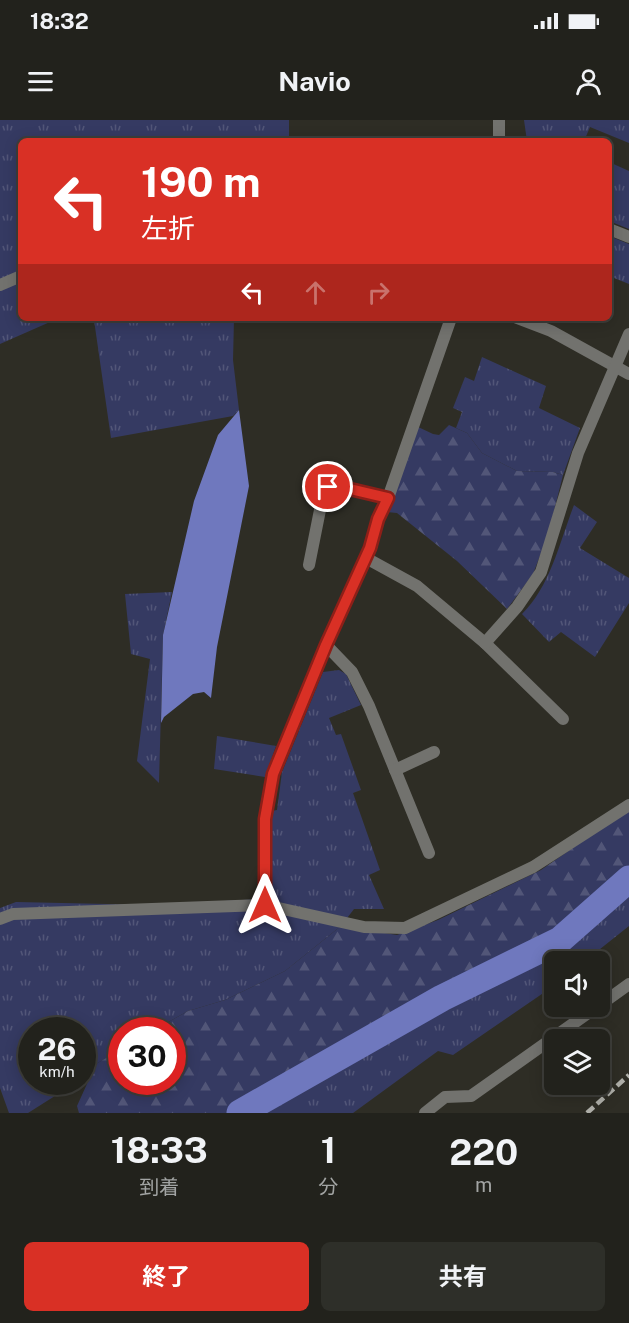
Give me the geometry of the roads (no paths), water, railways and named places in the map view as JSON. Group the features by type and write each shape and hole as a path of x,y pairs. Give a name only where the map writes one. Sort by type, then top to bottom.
{"street":[{"path":"499,120 499,138"},
{"path":"612,230 629,237"},
{"path":"0,285 18,277"},
{"path":"265,905 265,819 273,774 326,645 366,558 450,321"},
{"path":"524,321 551,332 629,374"},
{"path":"485,643 517,608 541,572 578,453 629,334"},
{"path":"309,565 324,490 333,485 388,498"},
{"path":"366,558 417,586 485,643 563,719"},
{"path":"326,645 352,672 429,853"},
{"path":"395,770 434,752"},
{"path":"0,919 13,914 265,905 364,927 405,928 534,867 629,805"},
{"path":"610,998 629,984"},
{"path":"425,1113 445,1097 471,1096 583,1017"}],"waterway":[{"path":"240,1113 442,998 560,940 629,879"}],"railway":[{"path":"587,1113 629,1075"}]}
